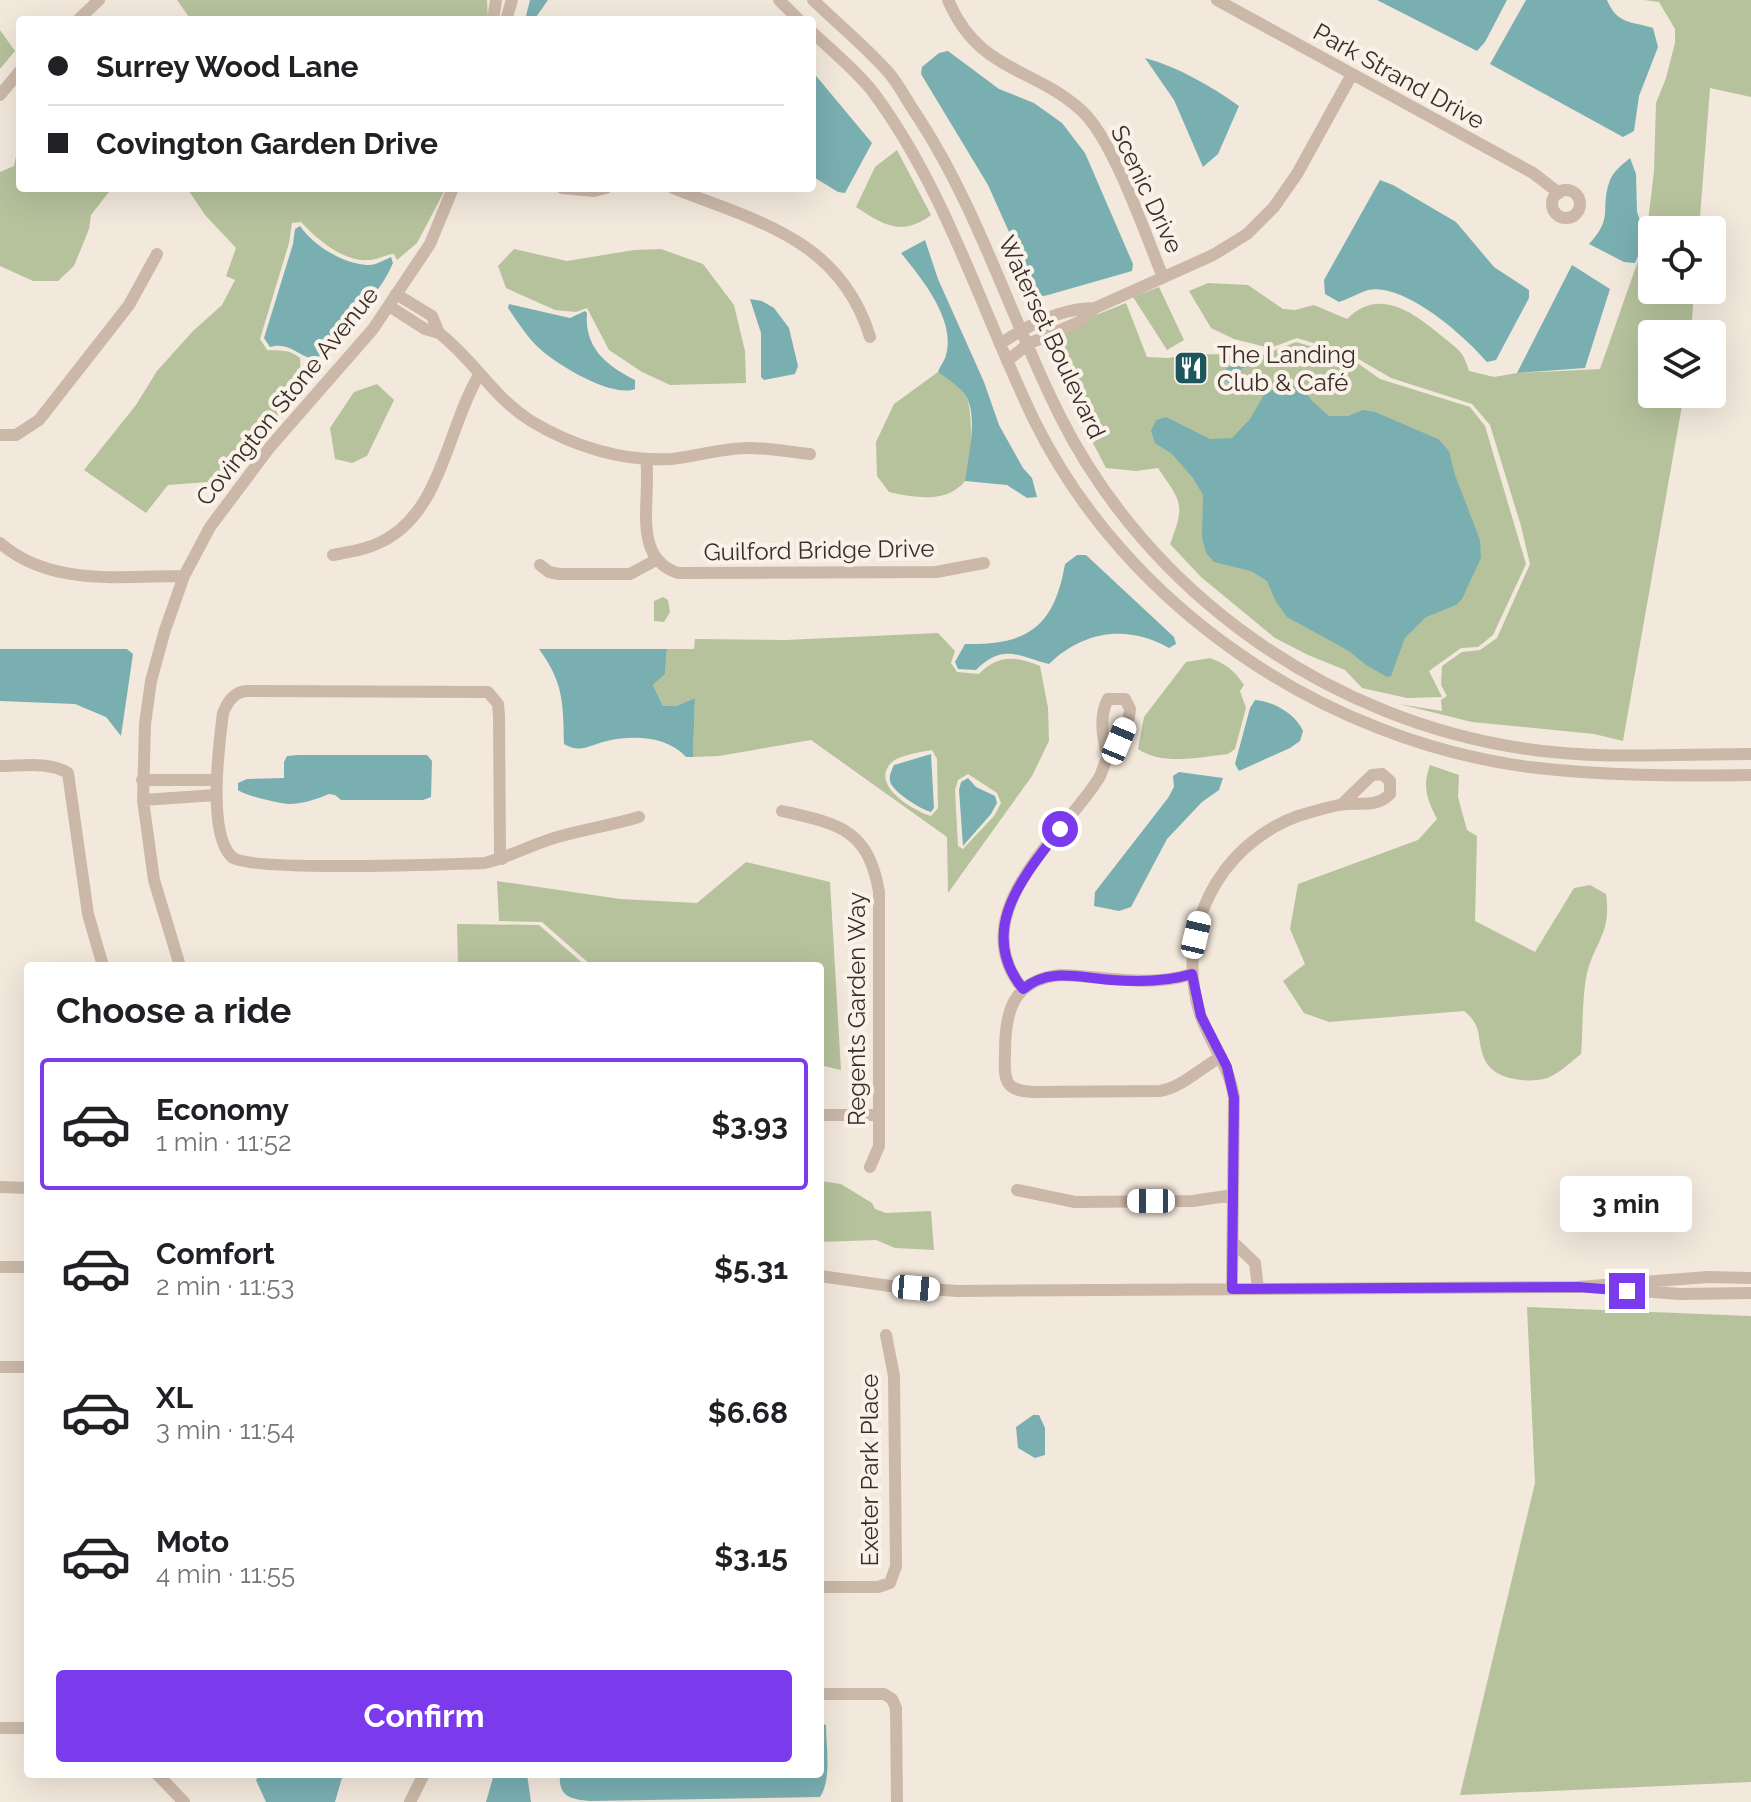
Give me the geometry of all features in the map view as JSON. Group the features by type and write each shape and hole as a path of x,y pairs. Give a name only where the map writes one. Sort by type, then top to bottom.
{"street":[{"path":"82,16 99,0"},
{"path":"779,0 795,16"},
{"name":"Waterset Boulevard","path":"813,0 890,74 932,139 964,198 1059,415 1079,451 1144,538 1212,608 1300,670 1393,716 1478,740 1530,750 1593,754 1751,754"},
{"name":"Scenic Drive","path":"948,0 955,18 980,49 1059,94 1083,112 1099,133 1129,194 1163,277"},
{"name":"Park Strand Drive","path":"1217,0 1533,173 1559,193"},
{"name":"Waterset Boulevard","path":"816,36 871,90 912,152 942,208 1036,423 1065,472 1116,543 1170,599 1222,643 1282,682 1373,725 1444,749 1527,767 1655,776 1751,775"},
{"path":"0,95 16,76"},
{"path":"1007,361 1028,344 1079,322 1095,308 1231,245 1274,207 1297,174 1351,76"},
{"name":"Covington Stone Avenue","path":"179,962 154,880 142,780 151,681 184,576 210,527 270,447 373,329 430,244 451,192"},
{"path":"706,194 785,234 814,253 845,282 862,311 870,337"},
{"path":"0,435 16,435 39,420 129,305 157,254"},
{"path":"392,300 425,329 439,333 458,348 479,375 522,415 557,435 598,451 646,459 747,448 810,454"},
{"path":"1000,344 1021,329 1074,308 1095,308"},
{"path":"333,555 380,543 406,523 430,491 467,395 479,375"},
{"path":"540,565 549,572 559,574 630,574 656,560 647,538 646,459"},
{"path":"0,543 32,565 60,574 184,576"},
{"name":"Guilford Bridge Drive","path":"656,560 674,571 697,574 936,572 984,563"},
{"path":"502,859 498,704 488,692 240,692 228,702 223,713 216,795 224,843 230,856 243,862 284,865 484,863 502,859 562,836 639,817"},
{"path":"1023,989 1009,970 1006,955 1004,928 1010,903 1022,879 1099,779 1108,756"},
{"path":"0,766 45,766 68,773 88,914 102,962"},
{"path":"142,780 215,780"},
{"path":"143,800 216,795"},
{"path":"1232,1289 1234,1098 1230,1076 1201,1016 1192,974 1196,935 1206,900 1234,858 1246,846 1278,825 1342,804"},
{"name":"Regents Garden Way","path":"782,811 829,821 858,838 875,867 879,892 879,1146 870,1167"},
{"path":"1192,974 1177,979 1138,981 1060,975 1039,980 1023,989 1010,1008 1005,1030 1008,1083 1022,1091 1168,1090 1221,1057"},
{"path":"824,1115 879,1115"},
{"path":"0,1187 24,1188"},
{"path":"1017,1190 1075,1202 1193,1201 1233,1195"},
{"path":"1234,1243 1255,1263 1258,1289"},
{"path":"0,1267 24,1267"},
{"path":"824,1277 957,1291 1578,1287 1708,1277 1751,1278"},
{"path":"1578,1287 1680,1294 1751,1293"},
{"name":"Exeter Park Place","path":"824,1587 878,1587 890,1583 896,1566 894,1376 886,1335"},
{"path":"0,1367 24,1367"},
{"path":"824,1694 884,1694 892,1699 896,1708 897,1802"},
{"path":"0,1728 24,1728"},
{"path":"162,1778 184,1802"},
{"path":"410,1802 422,1778"}],"green space":[{"path":"177,0 487,0 488,16 188,16"},
{"path":"1644,0 1751,0 1751,97 1710,88 1700,216 1649,216 1654,171 1656,103 1675,43 1675,29 1659,2"},
{"path":"0,30 15,51 0,69"},
{"path":"897,150 931,215 911,226 884,223 856,207 875,167"},
{"path":"16,156 16,192 109,192 91,215 89,229 74,266 58,281 33,281 0,266 0,172 14,166"},
{"path":"190,192 444,192 417,243 397,260 394,254 359,260 341,254 301,222 292,223 289,243 260,339 267,350 288,352 300,358 301,377 259,443 238,453 221,481 168,485 146,513 84,470 136,405 157,371 193,331 222,305 235,280 226,276 236,248 205,215"},
{"path":"514,249 567,261 634,250 661,249 703,264 734,305 745,351 746,383 670,385 642,372 609,350 587,308 576,312 555,310 506,288 498,266"},
{"path":"1638,261 1638,304 1693,304 1692,320 1638,320 1638,408 1682,408 1623,741 1594,734 1472,722 1399,704 1442,711 1441,700 1447,696 1441,685 1442,666 1462,652 1480,650 1497,638 1530,564 1490,425 1472,404 1391,378 1350,354 1297,338 1270,348 1234,339 1211,328 1189,291 1208,283 1248,285 1283,309 1295,310 1314,305 1347,319 1370,305 1393,306 1416,316 1456,347 1469,371 1494,377 1600,369"},
{"path":"1159,287 1184,340 1167,350 1133,297"},
{"path":"1126,303 1147,357 1262,355 1296,342 1349,357 1380,379 1470,407 1485,426 1526,564 1493,635 1478,647 1461,648 1429,671 1442,697 1407,698 1362,688 1345,670 1275,638 1201,577 1170,544 1178,520 1179,503 1158,468 1136,471 1106,468 1093,443 1083,412 1074,367 1054,332"},
{"path":"938,372 954,382 966,396 971,425 968,474 961,485 947,494 917,497 889,492 877,476 876,442 894,404"},
{"path":"377,384 394,400 367,456 352,463 335,459 330,428 354,392"},
{"path":"663,597 668,600 670,612 664,622 654,621 654,601"},
{"path":"938,633 955,651 951,663 957,672 979,674 993,663 1008,659 1040,666 1048,708 1049,741 1032,776 948,893 947,837 811,740 719,756 693,757 695,698 676,706 663,706 653,685 665,674 667,649 694,649 695,639 786,640","holes":["932,750 937,759 938,808 931,816 897,796 886,781 886,772 898,758","968,774 997,793 1001,803 994,816 963,849 958,846 955,790 958,780"]},
{"path":"1210,658 1230,668 1244,685 1240,691 1246,708 1235,749 1228,754 1170,759 1138,749 1144,717 1186,662"},
{"path":"1430,765 1459,775 1458,797 1467,830 1477,836 1475,921 1535,952 1574,888 1590,885 1606,894 1604,929 1586,978 1581,1054 1549,1077 1520,1080 1490,1068 1483,1055 1475,1023 1464,1011 1329,1022 1304,1013 1283,981 1305,964 1290,929 1298,884 1418,840 1437,819 1427,793"},
{"path":"746,862 830,882 841,1070 824,1066 824,962 587,962 542,922 499,921 497,881 620,899 697,903"},
{"path":"457,924 539,925 581,962 458,962"},
{"path":"824,1182 841,1184 872,1203 875,1209 886,1213 931,1211 934,1250 895,1248 876,1240 824,1242"},
{"path":"1527,1307 1751,1316 1751,1782 1460,1795 1535,1483"}],"water":[{"path":"530,0 548,0 537,16 526,16"},
{"path":"1377,0 1507,0 1477,51"},
{"path":"1526,0 1607,0 1620,18 1653,28 1658,47 1639,96 1634,131 1623,137 1490,64"},
{"path":"948,51 999,89 1034,103 1062,123 1085,153 1133,264 1132,271 1048,295 1036,292 988,185 921,74 922,67 939,53"},
{"path":"1145,58 1194,78 1239,106 1218,154 1203,167 1174,100"},
{"path":"816,76 872,143 845,193 816,178"},
{"path":"1630,158 1636,174 1638,256 1635,263 1624,262 1589,244 1604,220 1610,179"},
{"path":"1380,180 1456,222 1494,267 1529,290 1529,298 1496,360 1487,362 1433,313 1399,294 1368,290 1339,302 1325,294 1324,280"},
{"path":"300,226 321,247 348,261 370,265 391,257 393,263 370,300 320,356 313,359 287,347 270,347 264,338 295,229"},
{"path":"925,240 938,279 984,382 999,425 1032,478 1037,497 1027,498 1007,485 965,481 972,435 968,400 960,389 938,372 946,355 946,327 935,300 901,253"},
{"path":"1572,265 1610,289 1585,368 1517,373"},
{"path":"750,299 774,308 789,328 798,366 795,374 764,380 761,377 761,333"},
{"path":"509,304 570,318 585,311 593,346 615,369 635,380 635,389 613,389 558,363 530,339 508,308"},
{"path":"1246,354 1252,362 1236,373 1243,378 1233,390 1221,373"},
{"path":"1285,386 1302,387 1329,416 1348,416 1363,410 1375,412 1438,439 1449,451 1480,540 1481,558 1462,599 1456,605 1426,617 1405,638 1391,676 1387,677 1349,651 1287,617 1267,581 1251,571 1214,562 1206,553 1202,537 1203,495 1172,454 1155,443 1151,431 1156,420 1166,417 1210,439 1232,438 1250,419 1265,393"},
{"path":"1077,555 1086,555 1174,637 1176,644 1169,648 1137,636 1106,635 1076,644 1049,664 1020,655 1003,654 986,661 976,670 958,669 955,662 965,644 1006,641 1034,628 1054,603 1065,564"},
{"path":"0,649 127,649 133,654 121,736 106,717 75,704 0,701"},
{"path":"539,649 667,649 665,674 653,685 663,706 676,706 695,698 693,757 686,757 669,745 649,739 617,739 585,748 564,744 558,683"},
{"path":"1255,700 1283,710 1295,719 1303,731 1300,741 1290,748 1239,771 1235,764"},
{"path":"931,754 934,808 931,812 904,797 890,779 894,765"},
{"path":"427,755 432,761 431,797 423,800 341,800 329,794 289,804 254,797 238,790 238,783 247,779 284,778 287,756"},
{"path":"1179,772 1223,778 1219,790 1202,802 1167,839 1131,907 1119,911 1094,906 1095,892 1168,798 1174,787 1173,776"},
{"path":"968,778 976,787 995,796 997,803 963,846 959,790 961,782"},
{"path":"1033,1415 1039,1415 1045,1428 1045,1455 1035,1458 1018,1448 1016,1427"},
{"path":"826,1725 828,1762 820,1797 590,1801 567,1795 560,1778 824,1778"},
{"path":"342,1778 335,1802 266,1802 256,1780"},
{"path":"493,1778 528,1778 531,1802 486,1802"}],"place":[{"name":"The Landing Club & Café","path":"1191,368"}],"route":[{"path":"1060,829 1017,885 1010,903 1004,928 1009,970 1023,989 1049,976 1060,975 1138,981 1177,979 1192,974 1201,1016 1227,1067 1234,1098 1232,1289 1578,1287 1627,1291"}]}
